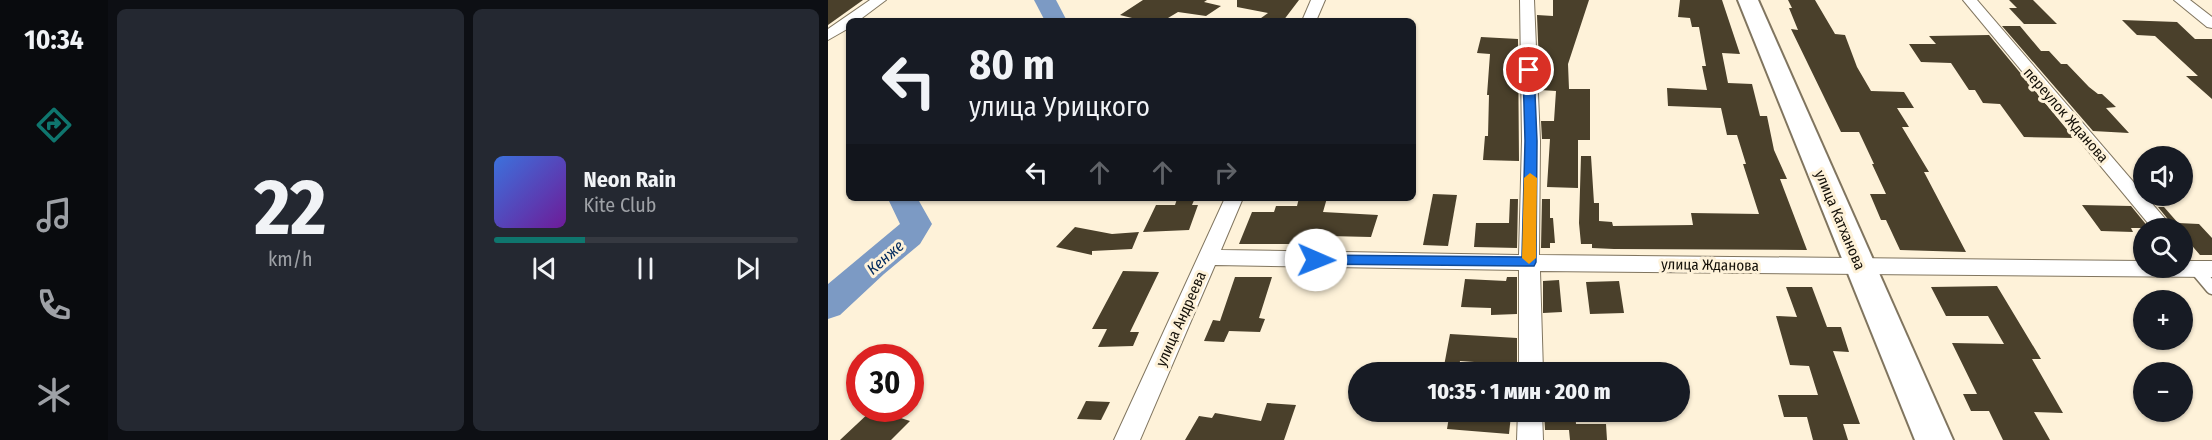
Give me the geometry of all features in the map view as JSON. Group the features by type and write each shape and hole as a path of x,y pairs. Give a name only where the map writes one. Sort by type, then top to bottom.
{"street":[{"path":"854,18 879,0"},
{"path":"1310,18 1318,0"},
{"path":"1527,0 1531,141 1529,262 1531,362"},
{"name":"улица Катханова","path":"1748,0 1934,440"},
{"name":"переулок Жданова","path":"1970,0 2155,218"},
{"path":"2181,0 2212,24"},
{"path":"828,36 846,23"},
{"name":"улица Андреева","path":"1127,440 1233,201"},
{"name":"улица Жданова","path":"1208,257 2204,269"},
{"path":"1530,422 1530,440"}],"lane":[{"path":"2204,269 2212,288"}],"building":[{"path":"828,0 863,0 828,25"},
{"path":"1143,0 1207,0 1204,2 1221,6 1206,16 1178,12 1168,18 1132,18 1120,15"},
{"path":"1237,0 1299,0 1285,18 1261,18 1268,13 1237,7"},
{"path":"1553,0 1589,0 1568,64 1569,89 1590,89 1590,140 1578,140 1578,188 1547,187 1550,139 1542,139 1541,121 1554,121 1556,91 1540,90 1537,15 1553,16"},
{"path":"1680,0 1722,0 1740,54 1722,53 1728,83 1752,84 1760,116 1767,116 1774,150 1787,179 1780,179 1807,250 1614,249 1592,248 1592,244 1581,244 1579,223 1581,156 1591,156 1594,203 1599,203 1599,221 1612,222 1613,226 1693,225 1691,213 1759,214 1743,164 1746,164 1737,135 1727,135 1721,108 1668,106 1667,88 1707,90 1702,66 1706,66 1699,27 1692,27 1690,18 1678,17"},
{"path":"1788,0 1815,0 1835,34 1845,35 1857,67 1871,91 1904,92 1914,108 1897,108 1909,127 1902,127 1929,172 1924,172 1966,252 1900,250 1886,220 1881,220 1870,194 1886,194 1872,164 1874,164 1859,132 1841,132 1791,29 1798,30"},
{"path":"2009,0 2033,0 2057,24 2024,24 2009,8 2017,8"},
{"path":"2122,20 2177,22 2195,39 2212,39 2212,99 2186,76 2198,76 2155,36 2137,35"},
{"path":"2002,26 2020,26 2041,51 2049,51 2061,64 2067,64 2089,87 2098,94 2102,94 2116,107 2106,108 2129,133 2093,131"},
{"path":"1989,35 2074,138 2024,137 2000,104 1983,103 1975,90 1969,90 1951,63 1921,62 1909,44 1936,44 1929,36"},
{"path":"1481,37 1518,39 1519,161 1483,160 1485,136 1488,136 1489,95 1487,95 1490,54 1477,53"},
{"path":"1433,194 1457,195 1448,246 1423,245"},
{"path":"1510,199 1518,199 1517,248 1474,247 1476,223 1509,223"},
{"path":"1542,199 1550,199 1550,218 1553,218 1555,243 1550,243 1550,248 1541,248"},
{"path":"1176,201 1194,201 1192,205 1198,205 1189,230 1143,232 1156,205 1175,205"},
{"path":"1298,201 1326,201 1323,212 1378,215 1371,237 1328,236 1326,244 1239,244 1252,212 1274,212 1276,206 1297,206"},
{"path":"2082,205 2131,206 2141,218 2133,218 2133,228 2131,228 2133,232 2101,231"},
{"path":"2158,207 2164,207 2174,218 2167,218"},
{"path":"2193,224 2199,224 2212,238 2212,255 2200,255 2193,247"},
{"path":"1075,227 1112,234 1139,232 1132,249 1092,251 1092,255 1056,247"},
{"path":"1123,271 1159,272 1130,332 1139,332 1133,346 1098,347 1107,329 1092,329"},
{"path":"1235,277 1272,277 1259,318 1265,319 1260,332 1229,331 1224,342 1204,341 1213,320 1220,321"},
{"path":"1507,277 1517,277 1517,314 1491,315 1491,308 1461,307 1465,279 1506,281"},
{"path":"1559,280 1562,312 1543,313 1543,281"},
{"path":"1619,281 1624,313 1590,314 1586,282"},
{"path":"1997,286 2041,359 2032,359 2063,413 2034,412 2050,440 2003,440 1989,411 1971,411 1963,394 1977,394 1952,343 2004,344 1988,316 1946,316 1931,287"},
{"path":"1786,287 1812,287 1827,327 1841,327 1849,352 1833,351 1860,424 1843,424 1848,440 1813,440 1807,417 1784,417 1778,395 1818,395 1809,366 1790,365 1776,316 1797,317"},
{"path":"1450,334 1517,338 1517,362 1445,362"},
{"path":"1086,401 1110,402 1101,420 1077,419"},
{"path":"1267,403 1296,405 1284,440 1185,440 1199,416 1212,418 1215,413 1261,421"},
{"path":"859,422 909,422 891,440 840,440"},
{"path":"1448,422 1510,422 1509,434 1447,429"},
{"path":"1545,422 1606,424 1607,440 1570,440 1569,430 1545,430"}],"waterway":[{"name":"Кенже","path":"1045,0 1054,18"},
{"name":"Кенже","path":"828,305 872,265 909,236 916,224 904,201"}],"slow traffic":[{"path":"1529,258 1530,178"}],"route":[{"path":"1316,260 1529,262 1531,141 1529,70"}]}
